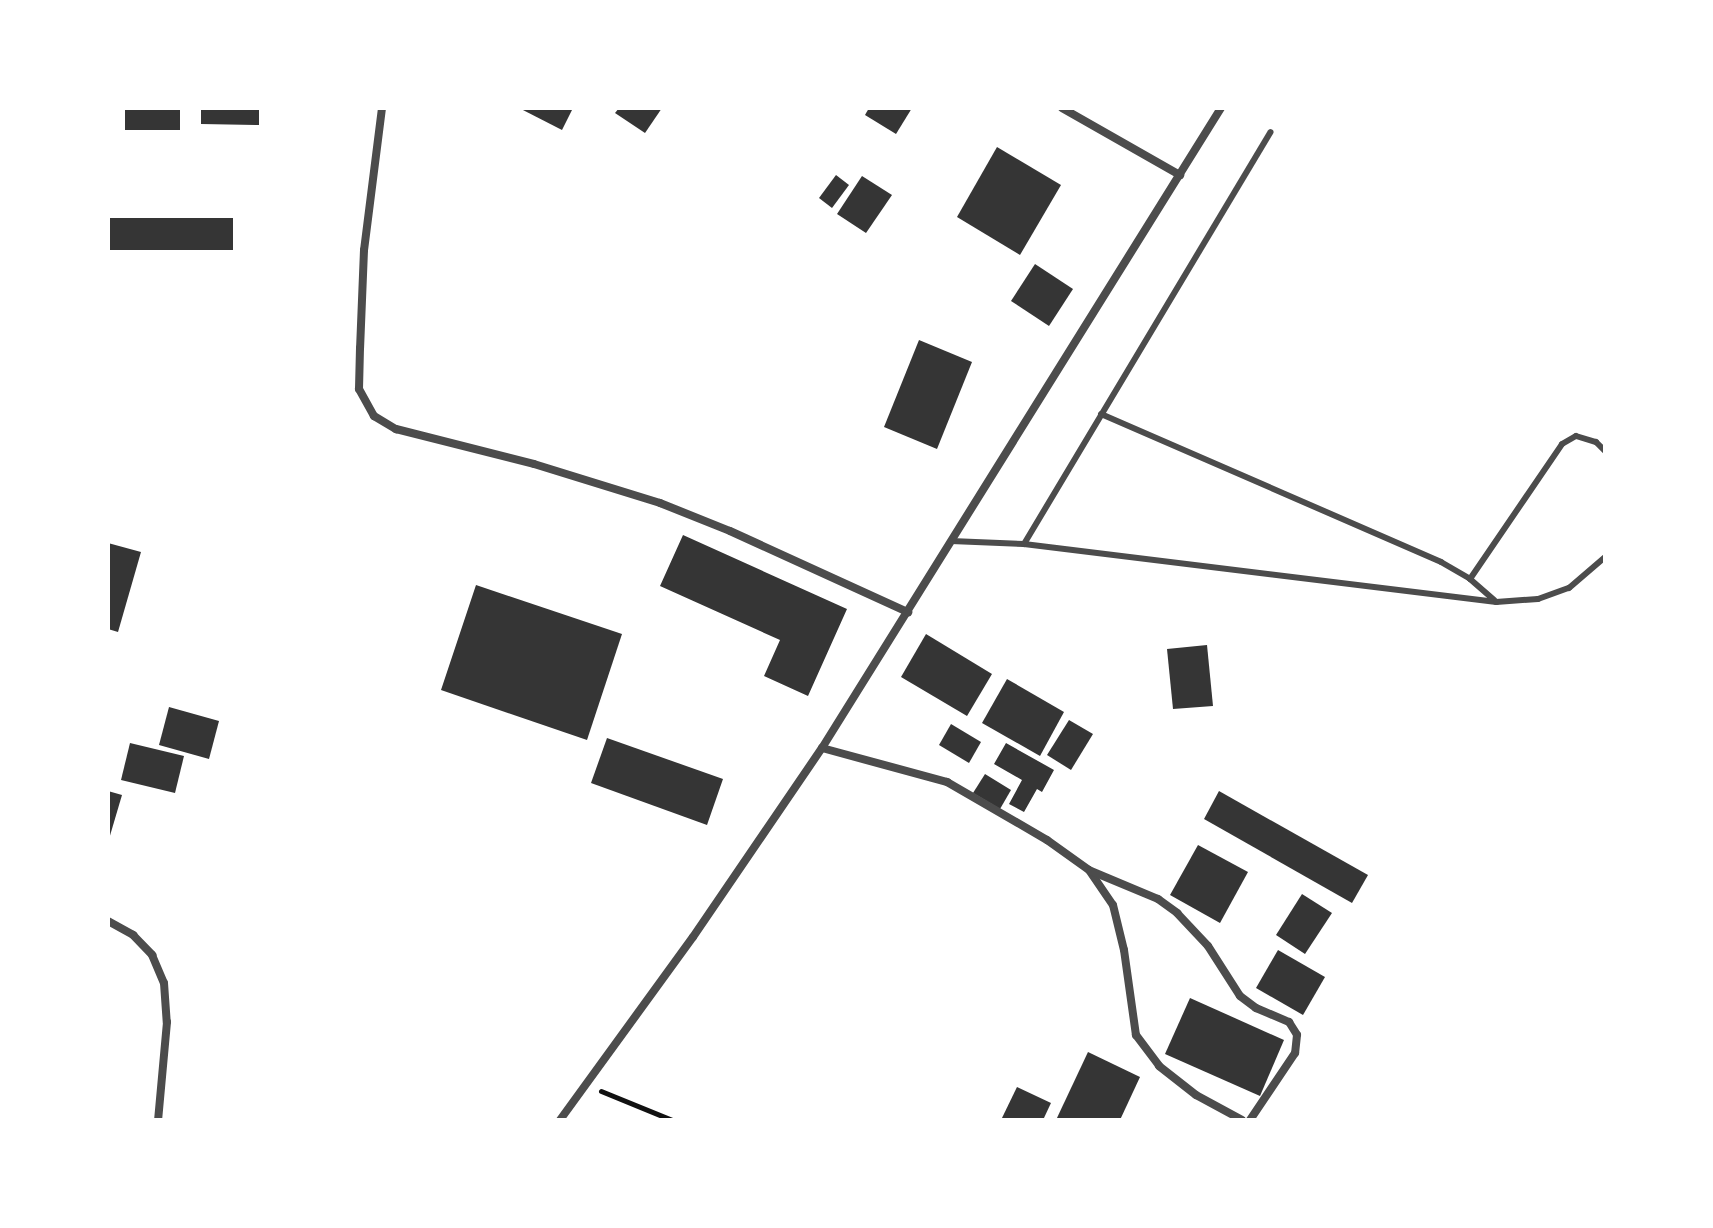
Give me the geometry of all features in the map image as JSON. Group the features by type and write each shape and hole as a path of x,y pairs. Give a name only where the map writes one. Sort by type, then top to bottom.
{"street":[{"path":"382,108 364,250 360,348 359,389 374,416 396,429 534,464 660,503 730,531 908,612"},
{"path":"1062,108 1180,175"},
{"path":"560,1120 693,937 822,748 1221,108"},
{"path":"822,748 947,782 1047,840 1089,870 1158,899 1177,913 1208,946 1240,996 1256,1008 1289,1022 1297,1035 1295,1053 1250,1120"},
{"path":"1089,870 1113,905 1124,950 1136,1035 1159,1066 1196,1095 1242,1120"},
{"path":"108,921 133,935 152,955 164,983 167,1022 158,1120"}],"lane":[{"path":"1024,544 1271,132"},
{"path":"1101,414 1441,562 1470,579 1496,602"},
{"path":"1470,579 1562,444 1576,436 1596,442 1605,451"},
{"path":"951,541 1024,544 1496,602 1538,599 1569,588 1605,557"}],"path":[{"path":"585,1085 672,1120"}],"building":[{"path":"125,108 180,108 180,130 125,130"},
{"path":"201,108 259,108 259,125 201,124"},
{"path":"519,108 573,108 562,130"},
{"path":"619,108 662,108 645,133 615,113"},
{"path":"869,108 912,108 896,134 865,115"},
{"path":"997,147 1061,185 1020,255 957,217"},
{"path":"836,175 849,185 832,208 819,198"},
{"path":"862,176 892,195 866,233 837,214"},
{"path":"108,218 233,218 233,250 108,250"},
{"path":"1035,264 1073,289 1049,326 1011,301"},
{"path":"919,340 972,362 937,449 884,427"},
{"path":"683,535 847,609 808,696 764,676 780,640 660,586"},
{"path":"108,543 141,552 118,632 108,629"},
{"path":"476,585 622,634 587,740 441,690"},
{"path":"926,634 992,674 967,716 901,677"},
{"path":"1207,645 1213,706 1173,709 1167,649"},
{"path":"1007,679 1064,712 1040,756 982,723"},
{"path":"169,707 219,721 209,759 159,745"},
{"path":"1069,720 1093,734 1071,770 1047,755"},
{"path":"951,724 981,742 969,763 939,745"},
{"path":"607,738 723,779 707,825 591,783"},
{"path":"130,743 184,756 175,793 121,780"},
{"path":"1006,743 1054,770 1042,792 1037,789 1024,812 1009,804 1022,780 994,764"},
{"path":"985,774 1011,790 1000,809 973,793"},
{"path":"108,791 122,795 109,839 108,839"},
{"path":"1219,791 1368,875 1352,903 1204,819"},
{"path":"1198,845 1248,872 1220,923 1170,895"},
{"path":"1302,894 1332,913 1305,954 1276,935"},
{"path":"1278,950 1325,977 1303,1015 1256,988"},
{"path":"1190,998 1284,1040 1260,1096 1165,1054"},
{"path":"1088,1052 1140,1077 1120,1120 1056,1120"},
{"path":"1017,1087 1051,1103 1043,1120 1001,1120"}]}
